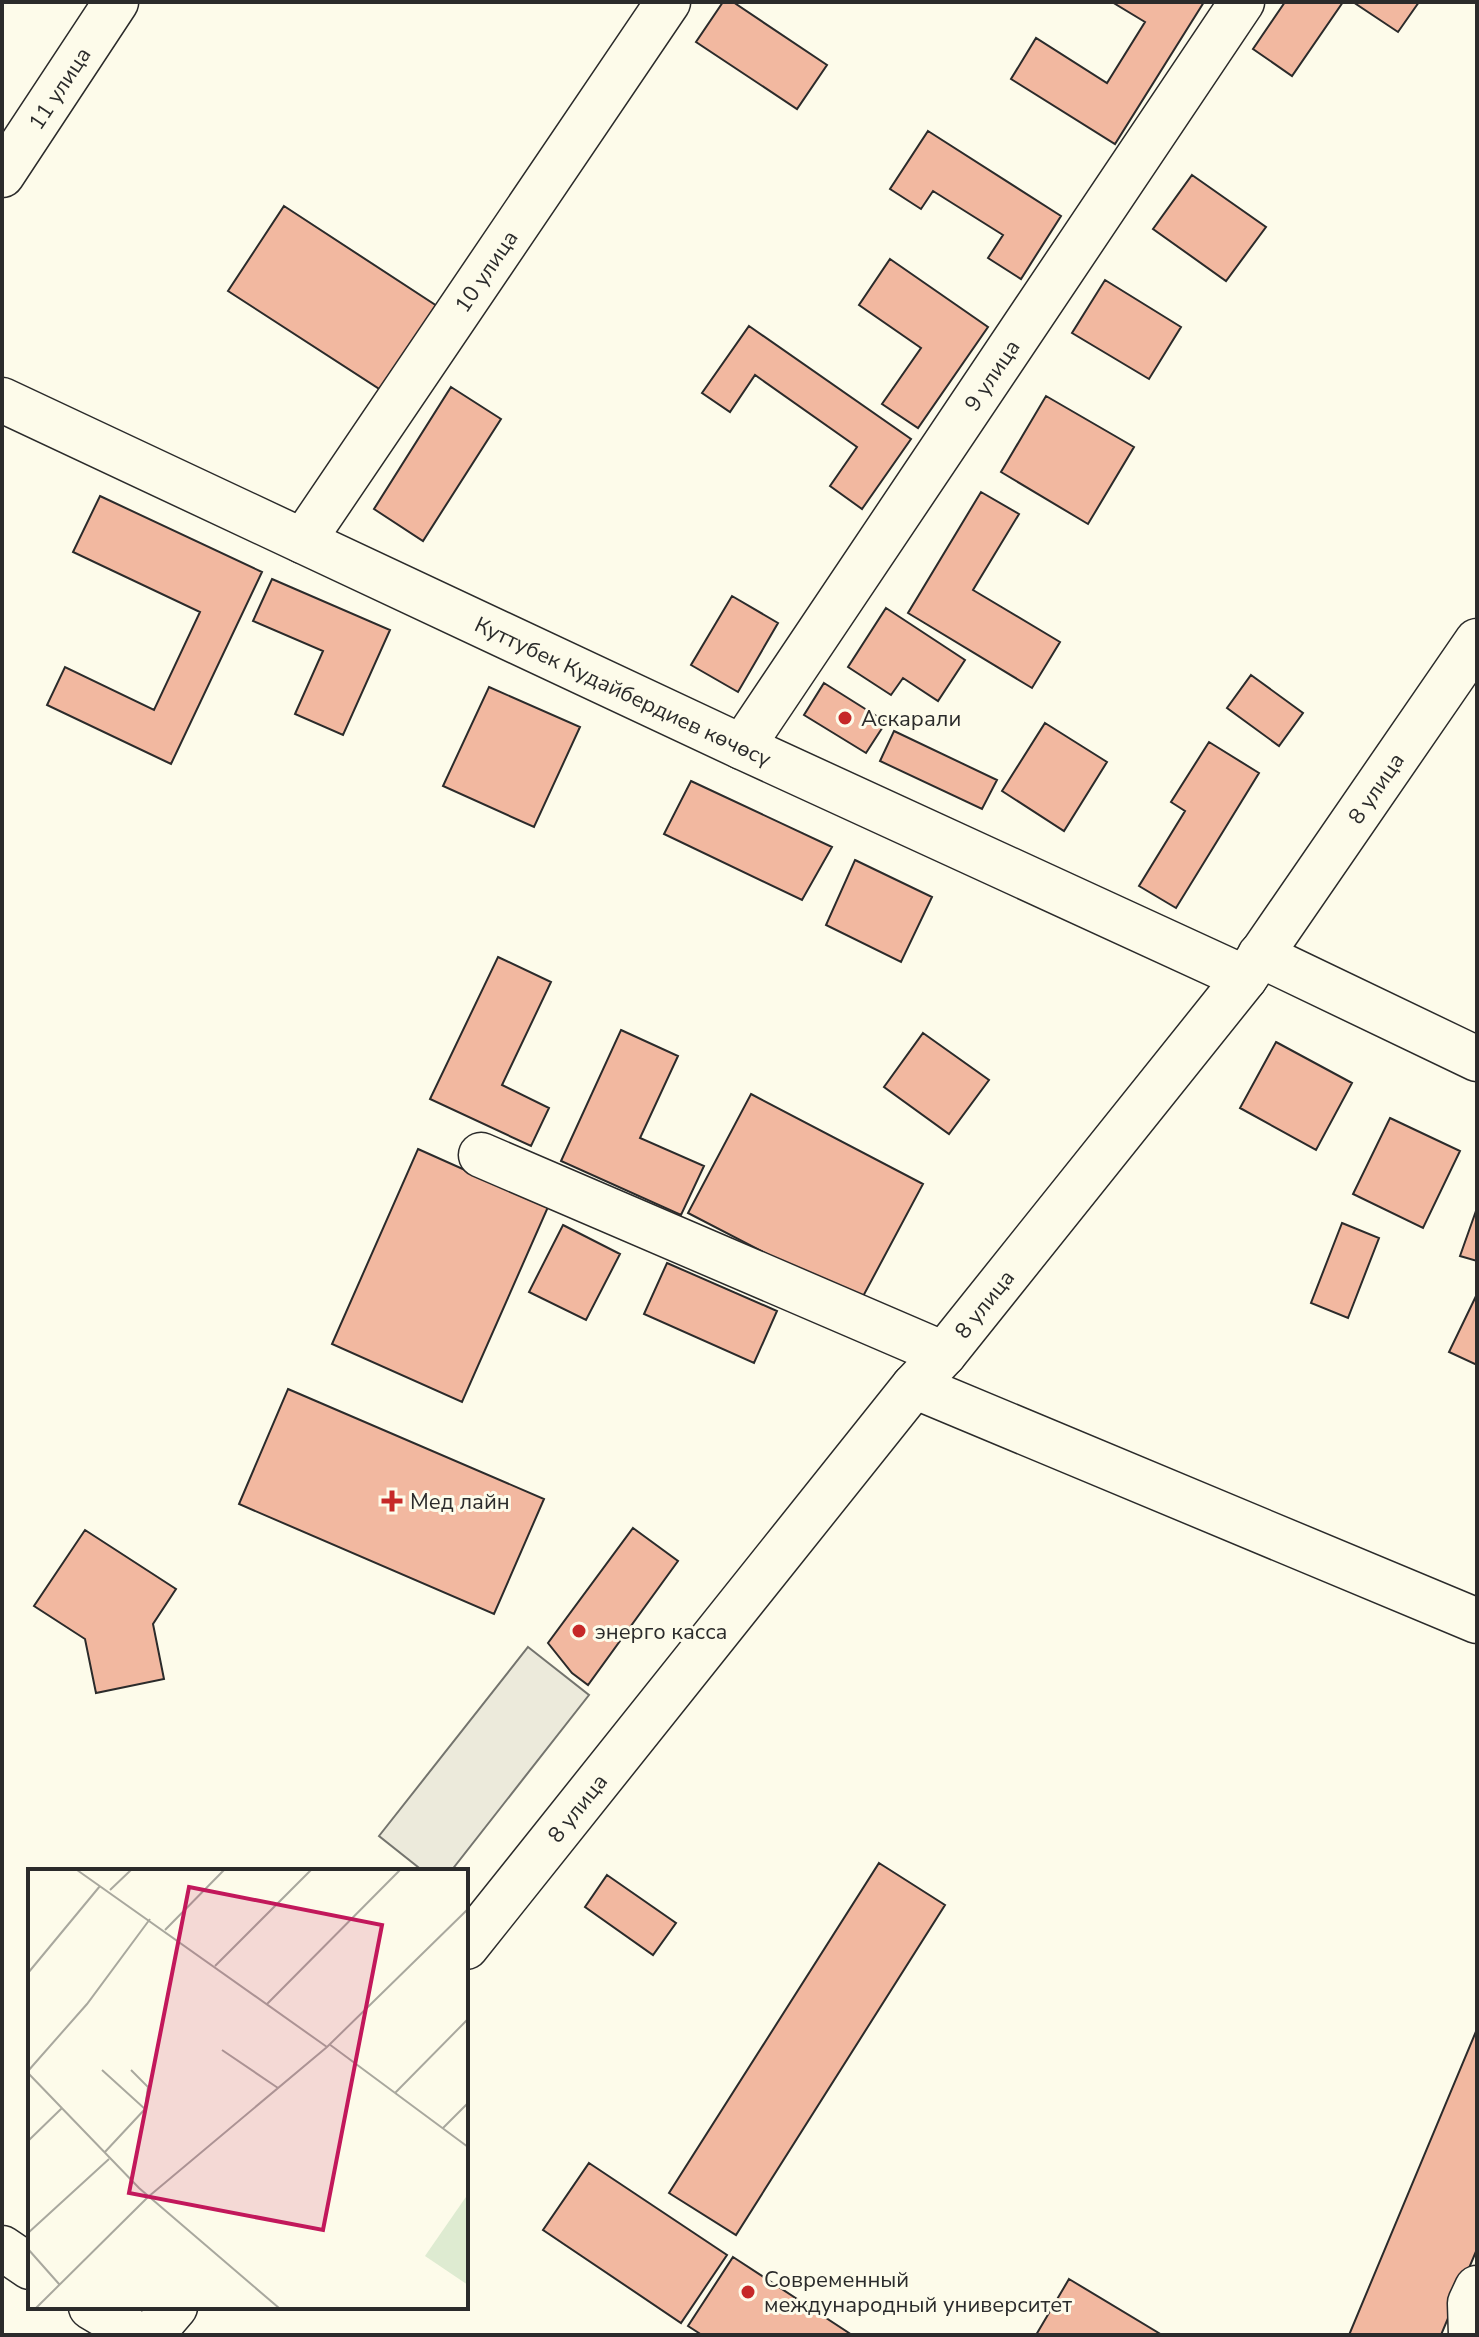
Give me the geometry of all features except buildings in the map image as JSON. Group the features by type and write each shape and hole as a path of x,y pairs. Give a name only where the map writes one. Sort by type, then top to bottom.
{"main road":[{"name":"11 улица","path":"2,175 116,2"},
{"name":"10 улица","path":"303,541 668,2"},
{"name":"9 улица","path":"742,747 1242,2"},
{"name":"Куттубек Кудайбердиев көчөсү","path":"2,400 742,747 1252,967 1477,1059"},
{"name":"8 улица","path":"468,1944 1252,967 1477,641"},
{"path":"481,1155 944,1354"},
{"path":"914,1386 1477,1621"},
{"path":"2,2248 28,2266"},
{"path":"1471,2335 1470,2303 1477,2288"},
{"path":"94,2309 138,2335"},
{"path":"151,2335 173,2309"}],"shaded area":[{"path":"528,1647 589,1695 453,1869 420,1869 379,1836"}],"place":[{"name":"Аскарали","path":"845,718"},
{"name":"Мед лайн","path":"392,1501"},
{"name":"энерго касса","path":"579,1631"},
{"name":"Современный международный университет","path":"748,2292"}]}
